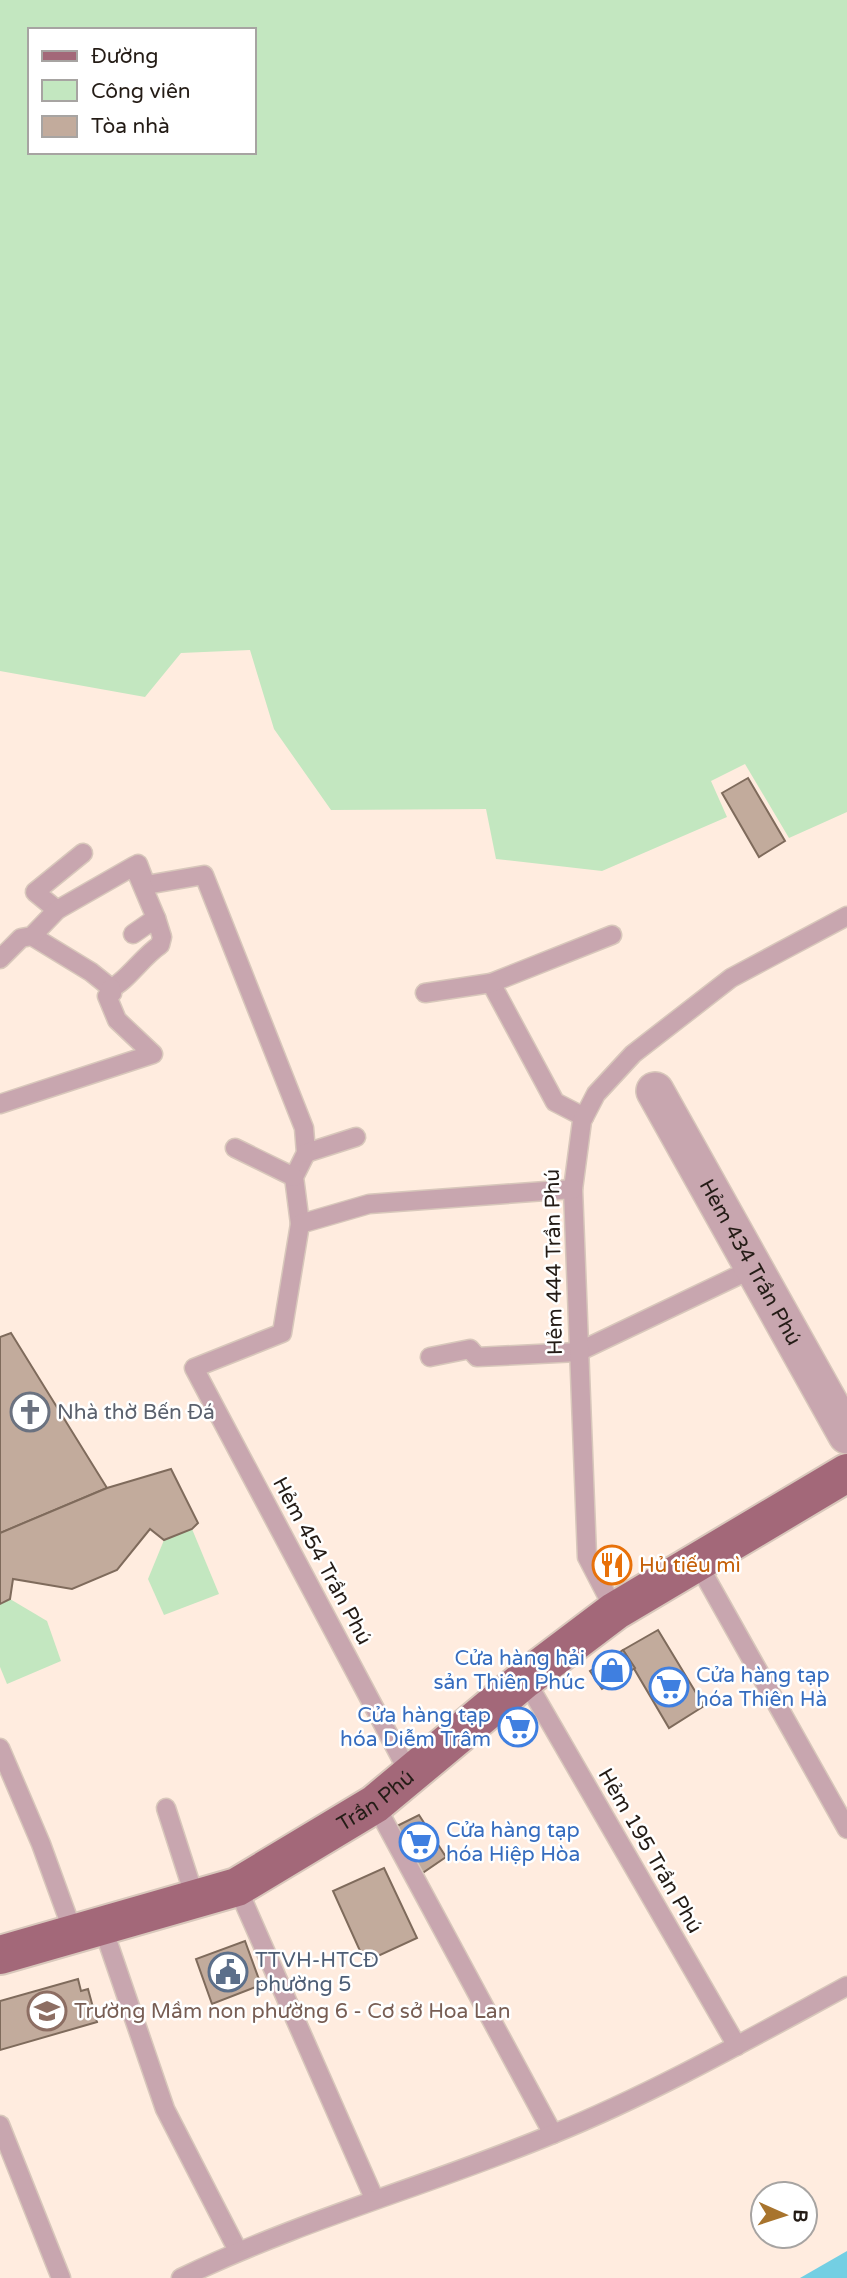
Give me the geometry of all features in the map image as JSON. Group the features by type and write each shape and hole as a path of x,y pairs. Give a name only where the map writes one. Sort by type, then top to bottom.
{"main road":[{"name":"Trần Phú","path":"0,1955 196,1901 237,1887 374,1804 525,1679 615,1611 847,1473"}],"street":[{"name":"Hẻm 434 Trần Phú","path":"655,1091 847,1435"}],"lane":[{"path":"57,910 35,892 83,853"},
{"path":"138,864 146,885 204,875 281,1062 304,1128 306,1153 294,1177 300,1224 369,1204 573,1189"},
{"path":"1,955 21,938 32,936 57,910 134,866 162,937 160,945 143,956 120,984 111,988"},
{"name":"Hẻm 444 Trần Phú","path":"615,1611 587,1556 573,1189 575,1156 584,1117 596,1094 633,1054 731,978 847,916"},
{"path":"133,934 156,918"},
{"path":"425,993 491,983 612,935"},
{"path":"0,1104 153,1054 117,1020 107,996 112,993 111,988 91,972 32,936"},
{"path":"491,983 555,1102 584,1117"},
{"path":"306,1153 356,1137"},
{"path":"235,1148 294,1177"},
{"name":"Hẻm 454 Trần Phú","path":"300,1224 282,1333 194,1368 410,1775"},
{"path":"430,1357 470,1349 477,1357 578,1352 754,1268"},
{"path":"697,1562 847,1829"},
{"name":"Hẻm 195 Trần Phú","path":"525,1679 737,2046"},
{"path":"0,1748 41,1844 88,1929 165,2109 238,2251"},
{"path":"374,1804 553,2134"},
{"path":"166,1808 196,1901"},
{"path":"237,1887 374,2198"},
{"path":"181,2278 238,2251 374,2198 553,2134 737,2046 847,1986"},
{"path":"0,2125 61,2278"}],"green space":[{"path":"0,0 847,0 847,812 789,838 745,764 711,781 727,817 602,871 496,859 486,809 331,810 274,729 250,650 181,653 145,697 0,671"},
{"path":"192,1529 219,1594 164,1615 148,1579 164,1540"},
{"path":"10,1599 47,1621 61,1661 7,1684 0,1667 0,1604"}],"water":[{"path":"847,2251 847,2278 800,2278"}],"building":[{"path":"748,778 785,841 759,857 722,793"},
{"name":"Nhà thờ Bến Đá","path":"11,1333 107,1488 0,1533 0,1337"},
{"path":"171,1469 198,1523 192,1529 164,1540 150,1529 117,1570 72,1589 13,1579 10,1599 0,1604 0,1533 107,1488"},
{"name":"Cửa hàng tạp hóa Thiên Hà","path":"658,1630 704,1706 669,1728 623,1650"},
{"name":"Cửa hàng hải sản Thiên Phúc","path":"623,1650 635,1668 602,1689 590,1671"},
{"name":"Cửa hàng tạp hóa Diễm Trâm","path":"525,1711 535,1727 511,1742 500,1727"},
{"name":"Cửa hàng tạp hóa Hiệp Hòa","path":"419,1815 446,1857 421,1874 393,1828"},
{"path":"384,1868 417,1938 365,1962 333,1891"},
{"name":"TTVH-HTCĐ phường 5","path":"245,1941 261,1985 212,2004 196,1959"},
{"name":"Trường Mầm non phường 6 - Cơ sở Hoa Lan","path":"78,1979 81,1991 88,1989 97,2022 0,2050 0,2001"}],"place":[{"name":"Nhà thờ Bến Đá","path":"30,1412"},
{"name":"Hủ tiếu mì","path":"612,1565"},
{"name":"Cửa hàng hải sản Thiên Phúc","path":"612,1670"},
{"name":"Cửa hàng tạp hóa Thiên Hà","path":"669,1687"},
{"name":"Cửa hàng tạp hóa Diễm Trâm","path":"518,1727"},
{"name":"Cửa hàng tạp hóa Hiệp Hòa","path":"419,1842"},
{"name":"TTVH-HTCĐ phường 5","path":"228,1972"},
{"name":"Trường Mầm non phường 6 - Cơ sở Hoa Lan","path":"47,2011"}]}
